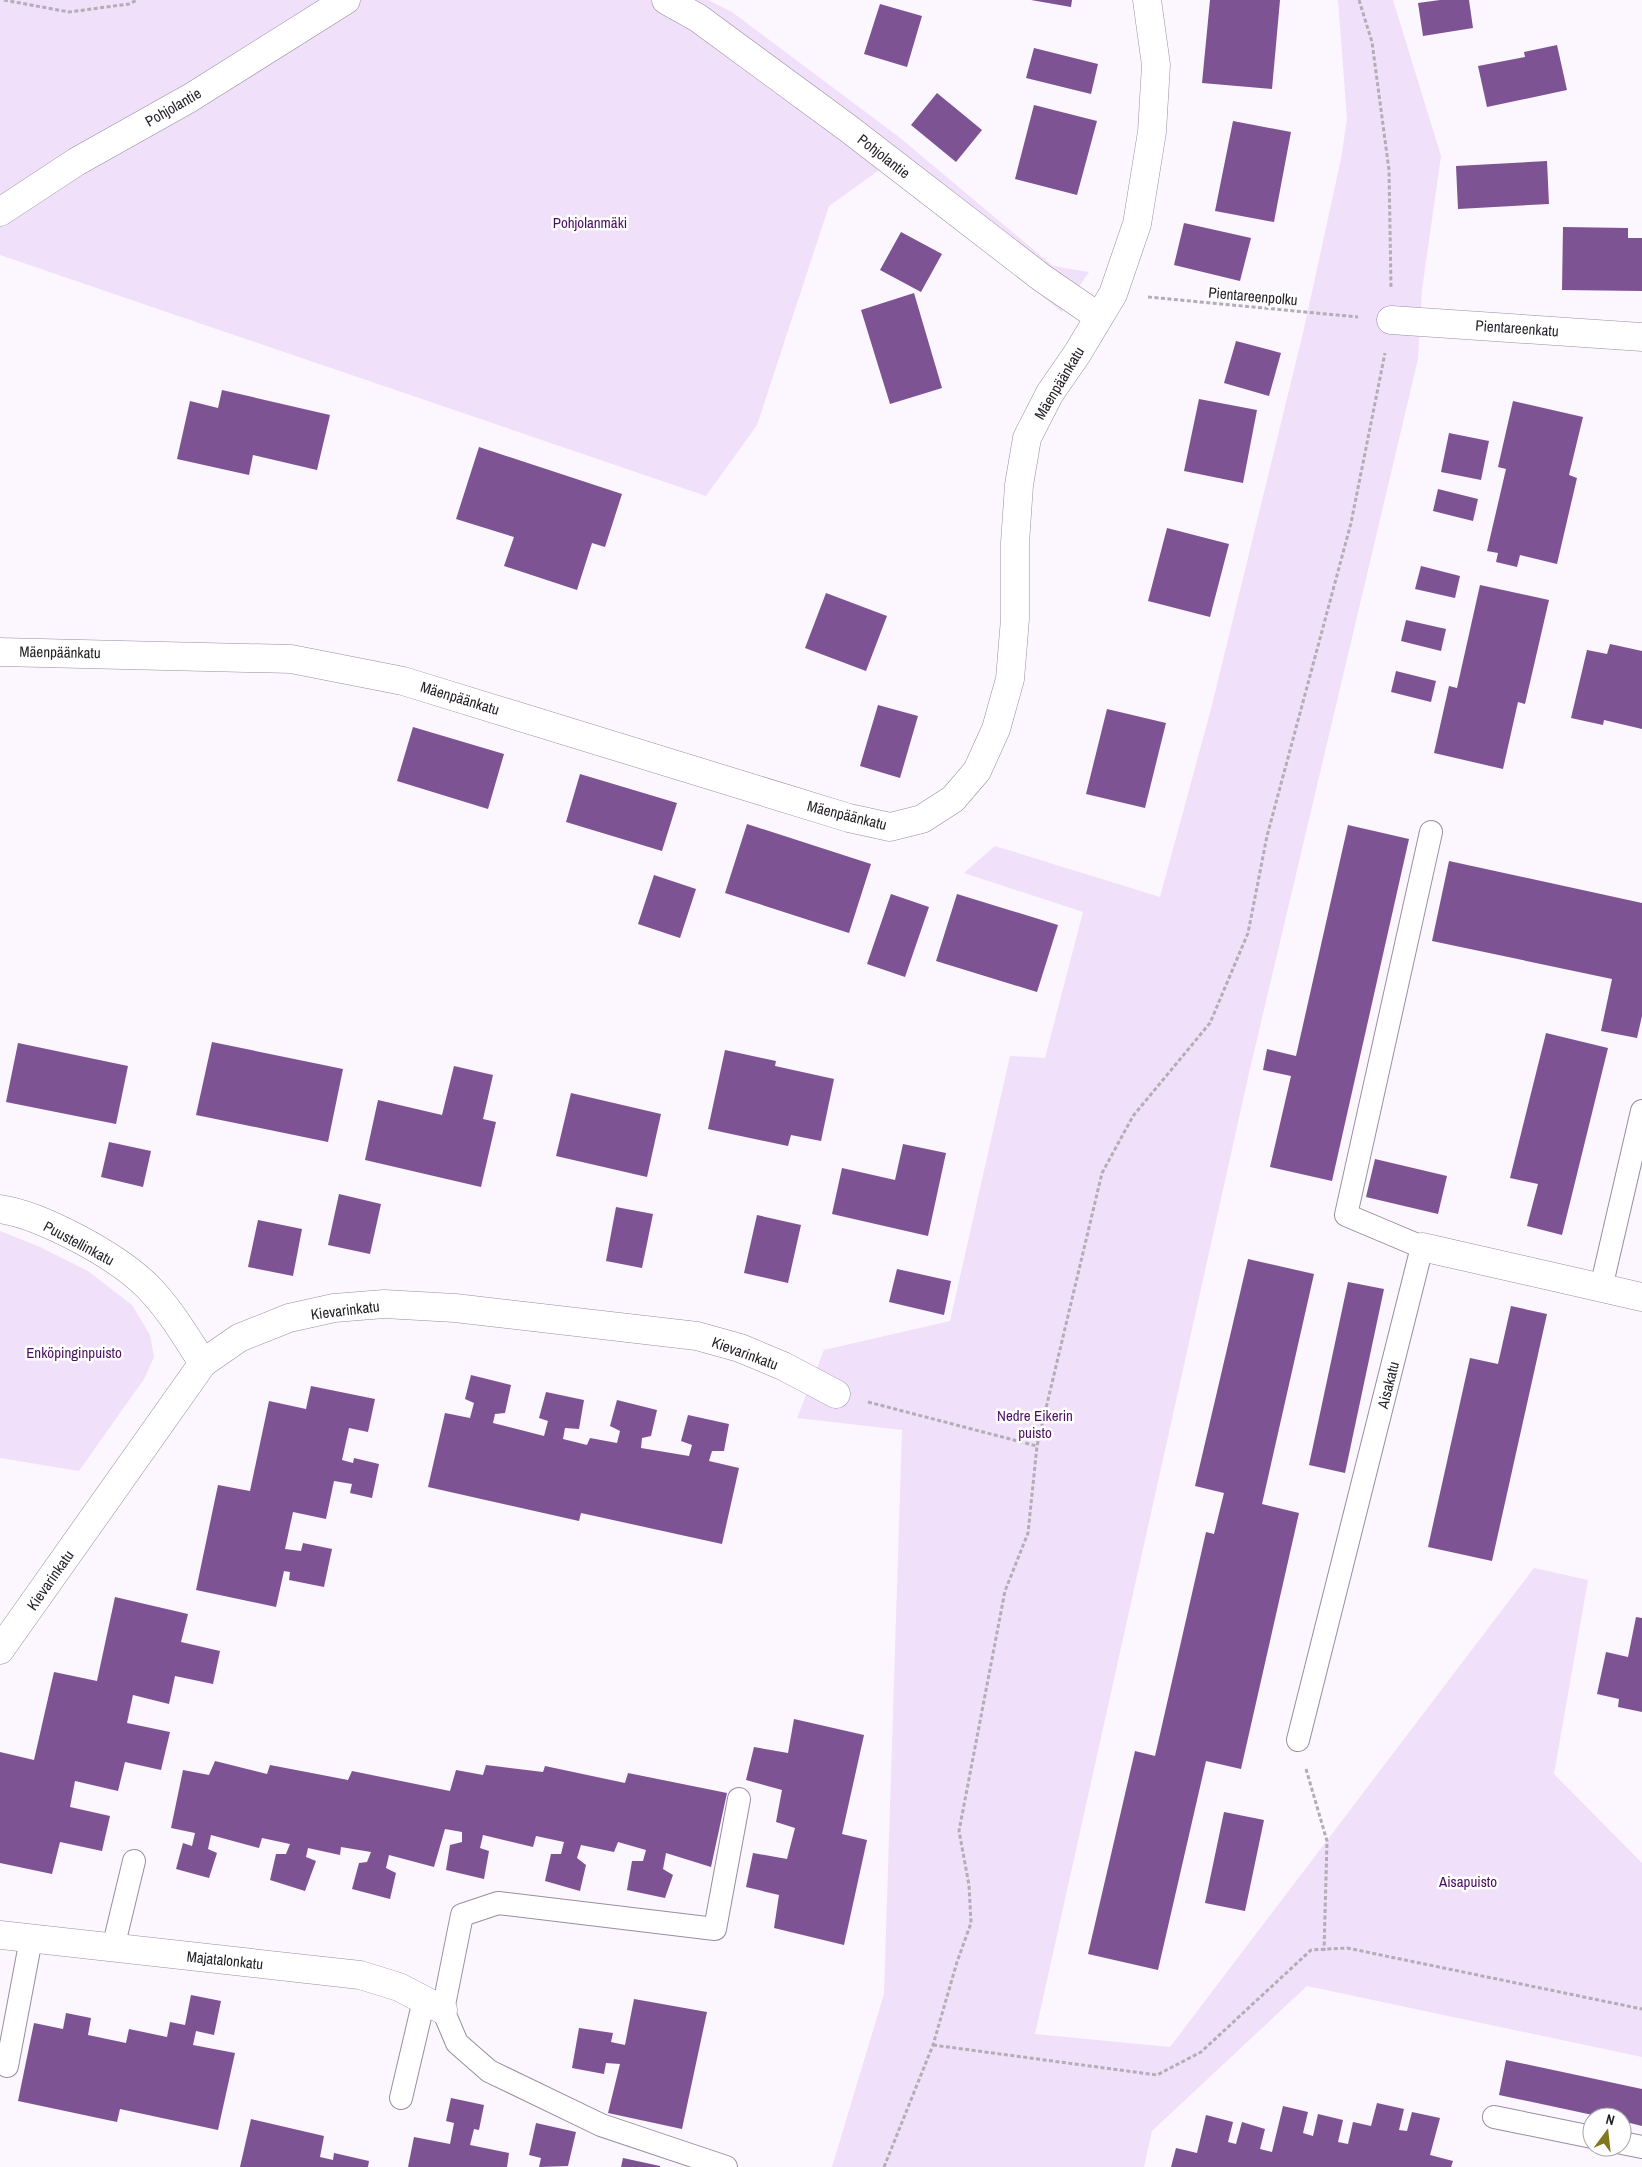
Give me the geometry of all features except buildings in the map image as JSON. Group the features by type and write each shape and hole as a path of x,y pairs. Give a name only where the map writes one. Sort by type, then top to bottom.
{"street":[{"name":"Pohjolantie","path":"0,212 76,162 190,98 346,0"},
{"name":"Pohjolantie","path":"666,0 698,18 849,129 1042,278 1106,306"},
{"name":"Mäenpäänkatu","path":"0,652 291,659 403,681 849,818 890,827 922,820 953,799 977,771 996,729 1010,679 1015,619 1015,543 1019,485 1028,438 1050,393 1077,354 1106,306 1137,224 1152,132 1156,65 1147,0"},
{"name":"Pientareenkatu","path":"1391,320 1642,337"},
{"name":"Puustellinkatu","path":"0,1209 11,1210 56,1228 110,1258 147,1286 178,1323 204,1364"},
{"path":"1422,1247 1642,1297"},
{"name":"Kievarinkatu","path":"0,1650 204,1364 240,1338 289,1318 334,1308 384,1304 437,1307 697,1336 740,1348 783,1366 836,1394"},
{"name":"Majatalonkatu","path":"0,1935 360,1974 399,1987 434,2005"}],"lane":[{"path":"1422,1247 1346,1215 1431,832"},
{"path":"1601,1288 1642,1111"},
{"name":"Aisakatu","path":"1298,1740 1422,1247"},
{"path":"401,2098 434,2005 462,1915 498,1903 715,1929 739,1799"},
{"path":"113,1948 134,1861"},
{"path":"7,2066 32,1939"},
{"path":"434,2005 457,2043 489,2071 601,2125 726,2167"},
{"path":"1494,2117 1582,2135"}],"path":[{"path":"4,0 69,12 129,4 137,0"},
{"path":"884,2167 933,2045 957,1962 971,1924 969,1885 959,1831 1006,1591 1028,1534 1037,1446 1102,1173 1133,1116 1210,1023 1248,933 1267,836 1351,523 1391,320 1389,170 1372,42 1359,0"},
{"name":"Pientareenpolku","path":"1106,306 1391,320"},
{"path":"836,1394 1037,1446"},
{"path":"1298,1740 1327,1841 1324,1951"},
{"path":"933,2045 1158,2075 1201,2052 1311,1950 1324,1951 1347,1948 1642,2009"}],"green space":[{"name":"Pohjolanmäki","path":"0,0 708,0 732,12 899,137 1053,266 1089,272 1062,312 882,168 829,206 757,425 706,496 0,255"},
{"name":"Nedre Eikerin puisto","path":"1338,0 1393,0 1441,156 1422,290 1418,359 1249,1073 1035,2034 1170,2047 1534,1568 1588,1580 1554,1774 1642,1863 1642,2057 1307,1986 1152,2131 1144,2167 832,2167 884,1994 902,1430 797,1418 824,1350 950,1321 1010,1056 1045,1058 1083,912 964,873 995,846 1160,897 1211,709 1303,333 1341,159 1347,119"},
{"name":"Enköpinginpuisto","path":"0,1231 40,1247 88,1271 132,1305 150,1335 154,1357 144,1379 79,1471 0,1458"}],"park label":[{"name":"Aisapuisto","path":"1468,1881"}]}
